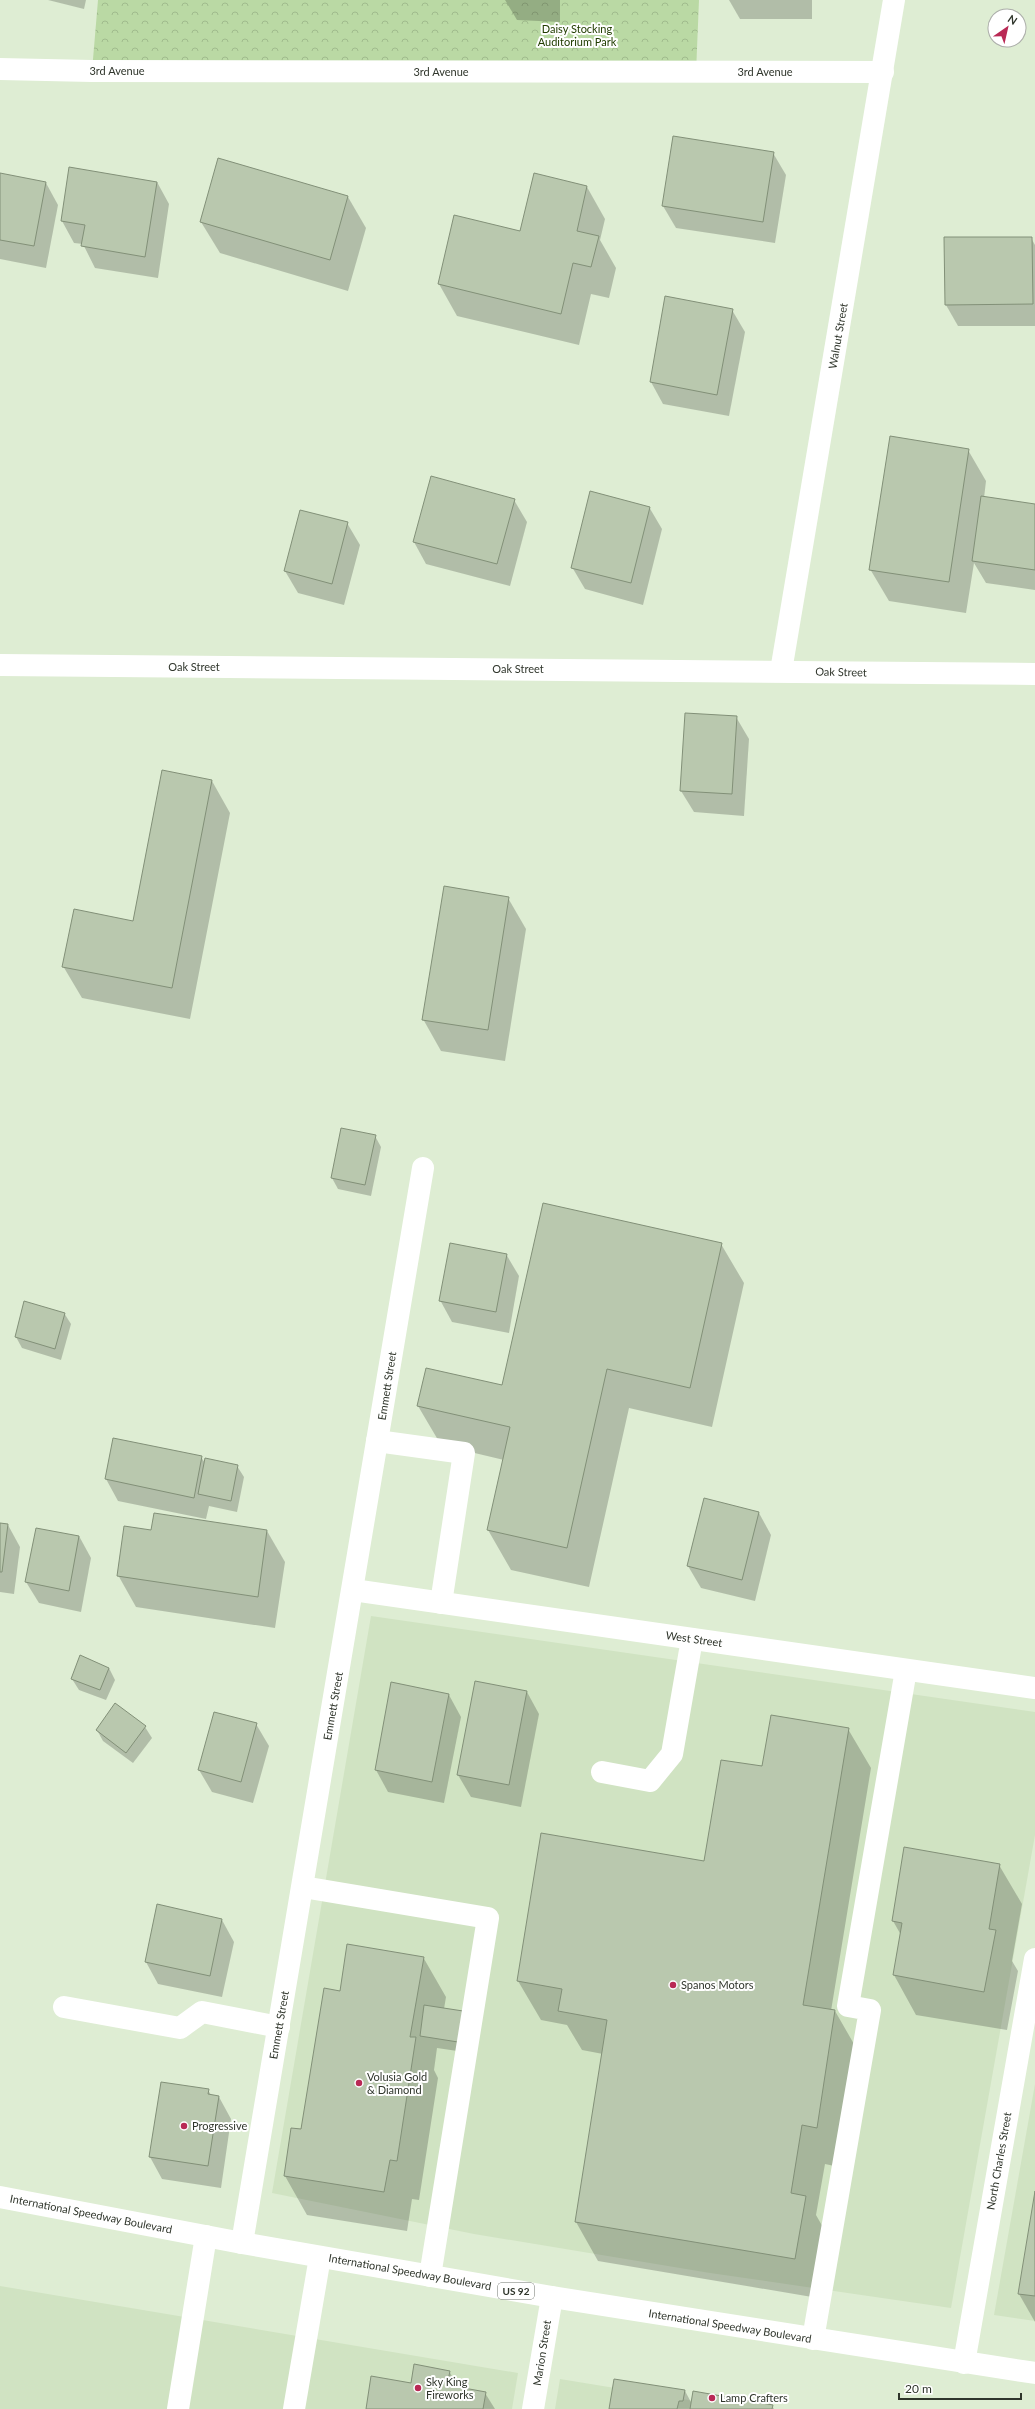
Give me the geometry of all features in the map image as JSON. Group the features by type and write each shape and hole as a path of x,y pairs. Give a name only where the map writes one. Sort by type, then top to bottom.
{"street":[{"name":"Walnut Street","path":"781,671 894,0"},
{"name":"3rd Avenue","path":"0,69 92,71 883,72"},
{"name":"Oak Street","path":"0,665 1035,674"},
{"name":"Emmett Street","path":"242,2243 423,1168"},
{"path":"377,1442 464,1453 441,1603"},
{"name":"West Street","path":"353,1590 1035,1688"},
{"path":"602,1772 650,1781 672,1754 692,1639"},
{"path":"813,2339 870,2010 848,2006 906,1670"},
{"path":"303,1887 488,1918 430,2276"},
{"name":"North Charles Street","path":"964,2363 1034,1969"},
{"path":"64,2007 180,2028 202,2012 278,2027"},
{"name":"International Speedway Boulevard","path":"0,2197 242,2243 552,2297 1035,2373"},
{"path":"178,2409 206,2236"},
{"path":"294,2409 320,2257"},
{"name":"Marion Street","path":"533,2409 552,2297"}],"shaded area":[{"path":"371,1616 1035,1712 1035,1835 951,2308 710,2273 474,2234 272,2193"},
{"path":"1035,2084 1035,2321 994,2315"},
{"path":"0,2286 518,2373 512,2409 0,2409"},
{"path":"560,2379 743,2409 555,2409"}],"green space":[{"name":"Daisy Stocking Auditorium Park","path":"98,0 699,0 696,73 92,71"}],"building":[{"path":"673,136 774,152 763,222 662,206"},
{"path":"218,158 348,196 330,260 200,222"},
{"path":"69,167 157,182 145,257 81,246 85,225 61,221"},
{"path":"0,173 46,182 34,246 0,240"},
{"path":"534,173 587,186 577,231 599,236 591,267 573,263 561,314 438,284 454,215 520,231"},
{"path":"944,237 1032,237 1033,304 945,305"},
{"path":"665,296 733,309 717,395 650,382"},
{"path":"890,436 969,449 949,582 869,570"},
{"path":"431,476 515,499 497,564 413,542"},
{"path":"590,491 650,507 631,583 571,568"},
{"path":"981,496 1035,504 1035,570 972,561"},
{"path":"300,510 348,522 332,584 284,571"},
{"path":"685,713 737,716 732,794 680,791"},
{"path":"162,770 212,780 172,988 62,967 74,909 133,921"},
{"path":"444,886 509,897 488,1030 422,1020"},
{"path":"341,1128 376,1135 365,1185 331,1178"},
{"path":"543,1203 722,1243 690,1388 607,1369 567,1548 487,1530 510,1427 417,1406 426,1368 502,1385"},
{"path":"450,1243 507,1254 496,1312 439,1301"},
{"path":"24,1301 65,1313 55,1349 15,1337"},
{"path":"113,1438 202,1456 194,1498 105,1479"},
{"path":"205,1458 238,1465 231,1501 198,1494"},
{"path":"704,1498 759,1512 742,1580 687,1566"},
{"path":"154,1513 267,1530 258,1597 117,1576 124,1526 151,1530"},
{"path":"0,1523 8,1524 2,1572 0,1572"},
{"path":"36,1528 79,1536 69,1591 25,1582"},
{"path":"80,1655 109,1668 100,1690 71,1679"},
{"path":"475,1681 527,1691 509,1785 457,1775"},
{"path":"391,1682 449,1694 432,1782 375,1770"},
{"path":"115,1703 146,1726 126,1753 96,1730"},
{"path":"214,1712 257,1723 241,1782 198,1770"},
{"name":"Spanos Motors","path":"771,1715 849,1728 803,2005 835,2010 817,2128 802,2125 791,2193 806,2196 795,2259 575,2222 607,2020 558,2011 562,1989 517,1981 541,1833 704,1861 721,1760 762,1766"},
{"path":"904,1847 1000,1864 989,1929 996,1930 984,1992 893,1975 902,1923 892,1921"},
{"path":"157,1904 222,1919 210,1976 145,1962"},
{"name":"Volusia Gold & Diamond","path":"347,1944 424,1957 410,2037 416,2037 397,2161 390,2160 384,2192 284,2176 291,2128 301,2129 324,1988 340,1991"},
{"path":"424,2005 463,2011 458,2042 420,2036"},
{"name":"Progressive","path":"161,2082 209,2089 208,2094 219,2096 208,2166 149,2157"},
{"path":"1035,2191 1035,2296 1018,2294"},
{"name":"Sky King Fireworks","path":"414,2364 450,2371 447,2385 486,2392 483,2409 366,2409 371,2376 411,2383"},
{"path":"614,2379 685,2390 683,2401 679,2401 677,2409 609,2409"},
{"name":"Lamp Crafters","path":"693,2391 773,2405 772,2409 690,2409"}],"place":[{"name":"Spanos Motors","path":"673,1985"},
{"name":"Volusia Gold & Diamond","path":"359,2083"},
{"name":"Progressive","path":"184,2126"},
{"name":"Sky King Fireworks","path":"418,2388"},
{"name":"Lamp Crafters","path":"712,2398"}]}
